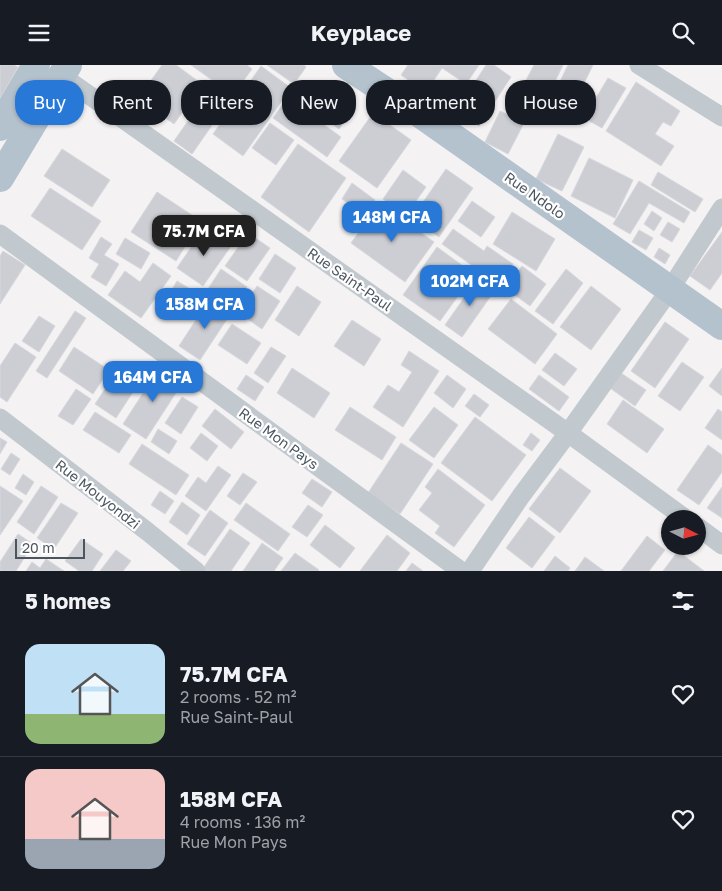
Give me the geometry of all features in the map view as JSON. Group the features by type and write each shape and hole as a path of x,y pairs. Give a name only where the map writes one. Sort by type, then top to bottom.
{"main road":[{"path":"0,127 36,65"},
{"name":"Rue Ndolo","path":"346,65 416,111 669,291 722,326"},
{"path":"0,178 65,71"}],"street":[{"path":"639,65 722,117"},
{"name":"Rue Saint-Paul","path":"65,71 674,510"},
{"path":"470,571 521,496 669,291 722,208"},
{"name":"Rue Mon Pays","path":"0,234 461,571"},
{"name":"Rue Mouyondzi","path":"0,418 196,571"},
{"path":"706,533 722,545"}],"building":[{"path":"0,65 14,65 18,67 0,99"},
{"path":"162,65 176,65 197,80 181,80 181,114 174,124 171,122 171,80 151,80"},
{"path":"191,65 247,65 252,69 244,80 212,80"},
{"path":"267,65 304,65 306,67 297,80 288,80"},
{"path":"408,65 479,65 469,80 460,80 442,68 434,80 408,80 401,75"},
{"path":"486,65 494,65 511,77 509,80 505,80 505,86 495,102 495,80 476,80"},
{"path":"534,65 563,65 556,80 526,80"},
{"path":"568,65 593,65 586,80 561,80"},
{"path":"261,66 282,81 282,101 272,115 272,80 251,80"},
{"path":"608,78 626,88 602,128 596,125 596,98"},
{"path":"636,82 680,111 671,126 663,122 655,134 674,146 661,166 606,131"},
{"path":"282,105 282,124 273,118"},
{"path":"500,111 505,114 505,125 523,125 508,154 485,142 493,125 495,125"},
{"path":"366,123 366,125 390,125 411,140 377,188 339,161"},
{"path":"272,124 294,140 276,165 252,148 269,125"},
{"path":"185,125 212,125 192,154 174,141"},
{"path":"219,125 265,125 243,156 213,134"},
{"path":"283,125 324,125 341,137 327,157"},
{"path":"334,125 342,125 339,129"},
{"path":"558,134 584,147 562,191 536,179"},
{"path":"298,144 346,178 309,232 261,197"},
{"path":"62,149 110,180 92,207 44,176"},
{"path":"589,158 633,180 615,218 571,196"},
{"path":"446,169 473,188 439,237 412,218"},
{"path":"403,170 426,187 406,215 383,199"},
{"path":"658,172 703,199 695,212 651,185"},
{"path":"639,181 690,212 684,223 649,203 630,234 613,224"},
{"path":"352,183 375,200 365,215 342,199"},
{"path":"50,188 101,221 82,250 31,216"},
{"path":"157,192 201,221 176,261 131,232"},
{"path":"472,201 495,217 481,237 458,221"},
{"path":"380,203 434,242 405,282 351,243"},
{"path":"652,211 662,218 654,231 644,224"},
{"path":"512,212 555,239 536,271 493,244"},
{"path":"668,222 680,229 672,242 660,235"},
{"path":"205,227 231,246 203,286 177,268"},
{"path":"453,229 484,251 487,246 513,264 498,284 442,244"},
{"path":"639,230 653,238 646,250 632,242"},
{"path":"722,232 722,273 710,290 690,276"},
{"path":"248,233 270,248 247,281 225,266"},
{"path":"101,237 112,244 104,255 119,264 106,286 91,277 99,264 89,258"},
{"path":"125,238 150,253 141,269 116,254"},
{"path":"437,247 474,274 440,321 403,295"},
{"path":"659,248 670,255 665,264 654,257"},
{"path":"3,251 25,265 0,304 0,256"},
{"path":"275,254 296,268 280,293 259,279"},
{"path":"153,263 171,276 141,318 108,295 125,271 140,282"},
{"path":"522,266 546,284 530,306 505,288"},
{"path":"221,269 247,287 231,310 206,292"},
{"path":"566,269 583,283 553,324 535,311"},
{"path":"478,278 495,290 462,337 445,325"},
{"path":"177,281 205,298 193,319 165,301"},
{"path":"257,286 280,301 262,329 239,313"},
{"path":"297,286 321,302 299,336 275,320"},
{"path":"591,286 621,309 591,350 560,327"},
{"path":"511,299 557,334 535,364 488,329"},
{"path":"209,300 231,313 200,360 179,346"},
{"path":"75,311 86,318 47,378 36,371"},
{"path":"39,316 55,326 39,352 22,341"},
{"path":"352,320 381,339 364,366 334,346"},
{"path":"665,322 689,339 655,388 631,371"},
{"path":"232,324 261,343 247,364 218,345"},
{"path":"15,343 36,357 7,402 0,397 0,366"},
{"path":"74,347 109,370 93,394 59,371"},
{"path":"271,347 286,356 268,383 254,373"},
{"path":"409,351 439,371 403,427 373,407 388,385 399,392 412,372 401,365"},
{"path":"555,353 577,369 564,386 542,370"},
{"path":"123,362 144,375 116,418 95,404"},
{"path":"682,362 704,377 680,411 658,396"},
{"path":"160,367 183,382 146,439 123,424"},
{"path":"292,368 330,393 314,418 277,393"},
{"path":"722,368 722,396 709,386"},
{"path":"621,373 646,390 635,406 610,388"},
{"path":"246,375 264,387 255,401 237,389"},
{"path":"447,375 466,389 453,408 434,393"},
{"path":"539,375 569,397 559,411 529,389"},
{"path":"76,389 91,399 73,425 58,416"},
{"path":"474,394 489,405 480,417 465,406"},
{"path":"182,397 198,407 181,434 165,423"},
{"path":"623,400 664,429 647,453 607,424"},
{"path":"350,407 396,437 382,460 335,430"},
{"path":"434,407 458,425 434,458 409,440"},
{"path":"215,409 244,432 231,449 202,426"},
{"path":"718,409 722,412 722,440 705,428"},
{"path":"95,412 131,435 119,453 83,430"},
{"path":"475,417 526,455 492,501 441,463"},
{"path":"158,429 177,441 169,454 151,442"},
{"path":"201,433 218,446 207,461 190,448"},
{"path":"531,433 540,440 532,451 523,445"},
{"path":"0,438 7,442 0,454"},
{"path":"401,443 433,464 400,514 368,493"},
{"path":"142,444 189,475 176,495 129,464"},
{"path":"708,445 722,455 722,472 699,505 677,490"},
{"path":"11,453 20,459 10,475 1,469"},
{"path":"218,466 231,475 206,511 185,496 198,477 206,483"},
{"path":"560,468 591,491 560,533 529,509"},
{"path":"438,469 485,505 454,547 435,533 440,526 419,510 432,493 425,487"},
{"path":"243,473 257,482 240,505 227,496"},
{"path":"23,474 34,482 26,495 15,488"},
{"path":"312,479 332,492 322,507 302,493"},
{"path":"0,486 23,501 0,535"},
{"path":"41,486 58,497 34,534 17,522"},
{"path":"722,487 722,518 707,508"},
{"path":"160,491 174,501 165,514 151,505"},
{"path":"182,502 200,515 187,535 169,522"},
{"path":"61,503 78,513 54,549 37,538"},
{"path":"246,503 290,534 278,551 234,520"},
{"path":"308,505 323,515 307,537 292,527"},
{"path":"210,510 228,523 205,556 187,544"},
{"path":"529,517 555,537 532,568 506,548"},
{"path":"325,525 355,548 340,568 310,545"},
{"path":"230,529 250,543 231,571 203,571 202,570"},
{"path":"18,534 33,544 16,571 0,571 0,562"},
{"path":"387,535 410,553 397,571 360,571"},
{"path":"647,536 661,547 661,555 649,571 621,571"},
{"path":"81,539 103,554 92,571 79,571 65,561"},
{"path":"262,543 283,558 274,571 243,571"},
{"path":"116,550 131,561 123,571 100,571"},
{"path":"295,553 319,570 281,571"},
{"path":"675,555 683,555 704,571 663,571"},
{"path":"555,556 570,568 568,571 544,571"},
{"path":"585,557 604,571 575,571"},
{"path":"46,559 64,571 26,571 32,562 40,568"},
{"path":"412,563 423,571 406,571"}]}
